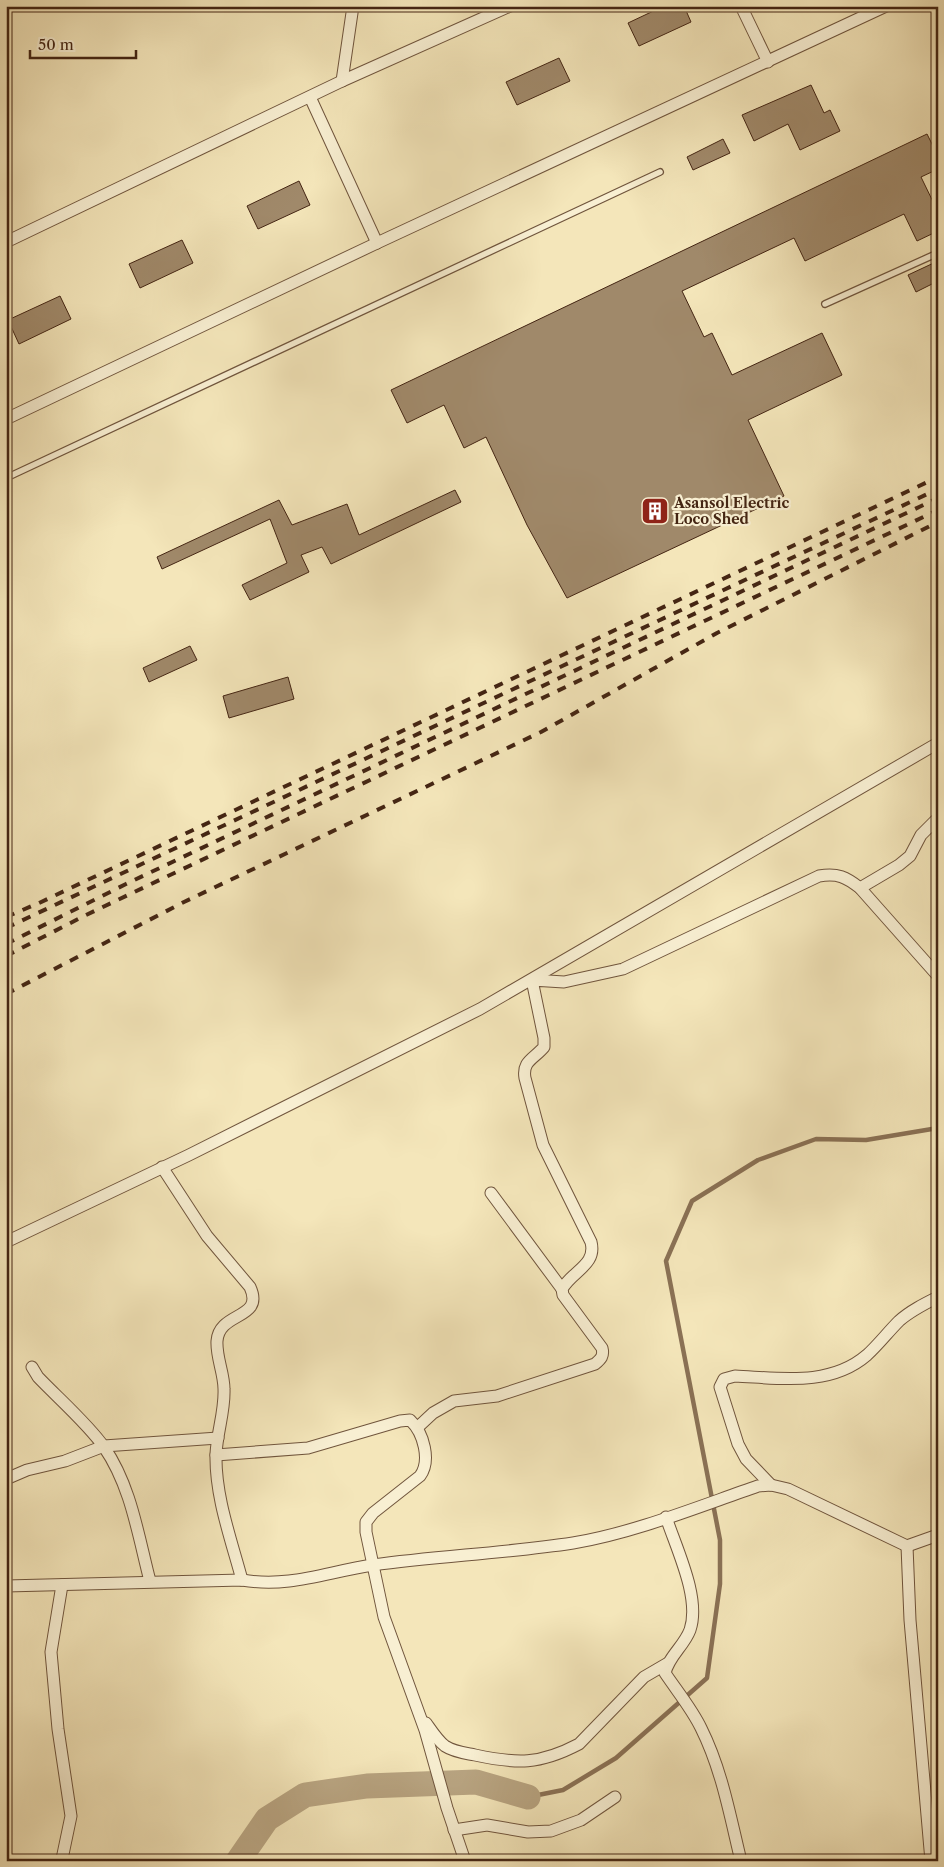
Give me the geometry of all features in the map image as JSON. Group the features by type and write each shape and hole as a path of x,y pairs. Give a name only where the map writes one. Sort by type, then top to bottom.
{"street":[{"path":"342,81 353,6"},
{"path":"6,242 342,81 510,6"},
{"path":"741,6 768,62"},
{"path":"6,419 377,243 886,6"},
{"path":"310,97 377,243"},
{"path":"6,1242 162,1168 480,1009 938,743"},
{"path":"860,888 899,865 910,856 921,835 938,818"},
{"path":"532,980 564,982 623,969 819,876 834,874 845,876 860,888 938,976"},
{"path":"532,980 544,1038 544,1047 526,1062 523,1070 543,1145 592,1242 594,1252 590,1260 566,1281 562,1288"},
{"path":"162,1168 207,1236 250,1287 254,1296 253,1305 227,1322 219,1331 217,1342 225,1392 216,1455 222,1504 242,1580"},
{"path":"418,1427 439,1409 454,1401 497,1396 595,1364 601,1359 603,1353 602,1348 563,1295 562,1288 491,1193"},
{"path":"772,1485 746,1459 738,1444 720,1387 724,1379 735,1376 806,1380 818,1378 855,1363 867,1355 900,1320 938,1297"},
{"path":"32,1367 38,1377 104,1446 128,1494 150,1581"},
{"path":"216,1455 308,1448 400,1421 410,1420 418,1427 427,1459 424,1470 420,1476 373,1513 366,1522 372,1565 384,1617 426,1730 446,1808 465,1861"},
{"path":"6,1479 28,1470 65,1461 104,1446 218,1438"},
{"path":"6,1586 242,1580 265,1584 285,1583 372,1565 574,1543 672,1516 758,1486 772,1485 788,1490 907,1546 935,1540"},
{"path":"420,1715 444,1745 452,1750 506,1761 530,1762 566,1752 579,1744 644,1677 666,1668 690,1630 693,1613 689,1585 672,1516"},
{"path":"907,1546 910,1620 931,1861"},
{"path":"62,1585 51,1652 58,1729 71,1816 62,1859"},
{"path":"666,1668 700,1726 724,1786 741,1861"},
{"path":"454,1830 488,1825 528,1832 551,1831 581,1820 615,1797"}],"lane":[{"path":"6,478 660,172"},
{"path":"826,304 938,253"}],"building":[{"path":"664,6 684,6 691,22 639,46 628,23"},
{"path":"559,58 570,81 517,105 506,82"},
{"path":"811,85 824,113 830,110 840,131 800,150 788,124 754,141 742,115"},
{"path":"927,134 938,156 938,169 921,177 938,212 938,231 917,241 904,214 805,261 794,238 682,291 704,337 712,333 732,375 822,333 842,375 748,420 784,496 567,598 527,525 486,437 464,448 444,405 407,423 391,390"},
{"path":"723,139 730,153 693,170 687,157"},
{"path":"299,181 310,205 258,229 247,206"},
{"path":"182,240 193,263 140,288 129,264"},
{"path":"938,261 938,281 916,292 908,275"},
{"path":"60,296 71,319 19,344 8,320"},
{"path":"455,490 461,502 331,564 322,547 301,555 309,572 250,600 242,585 287,563 270,519 162,569 157,557 279,500 292,525 347,504 359,535"},
{"path":"190,646 197,660 149,682 143,668"},
{"path":"288,677 294,699 229,718 223,696"}],"waterway":[{"path":"528,1797 563,1790 616,1758 707,1678 720,1584 720,1540 666,1261 692,1201 758,1160 816,1139 866,1140 938,1128"},
{"path":"238,1861 267,1819 305,1795 367,1786 476,1782 528,1797"}],"railway":[{"path":"6,917 938,477"},
{"path":"6,928 938,489"},
{"path":"6,944 126,884 938,498"},
{"path":"6,956 86,915 938,510"},
{"path":"6,994 184,902 541,732 717,633 938,522"}],"place":[{"name":"Asansol Electric Loco Shed","path":"655,511"}]}
